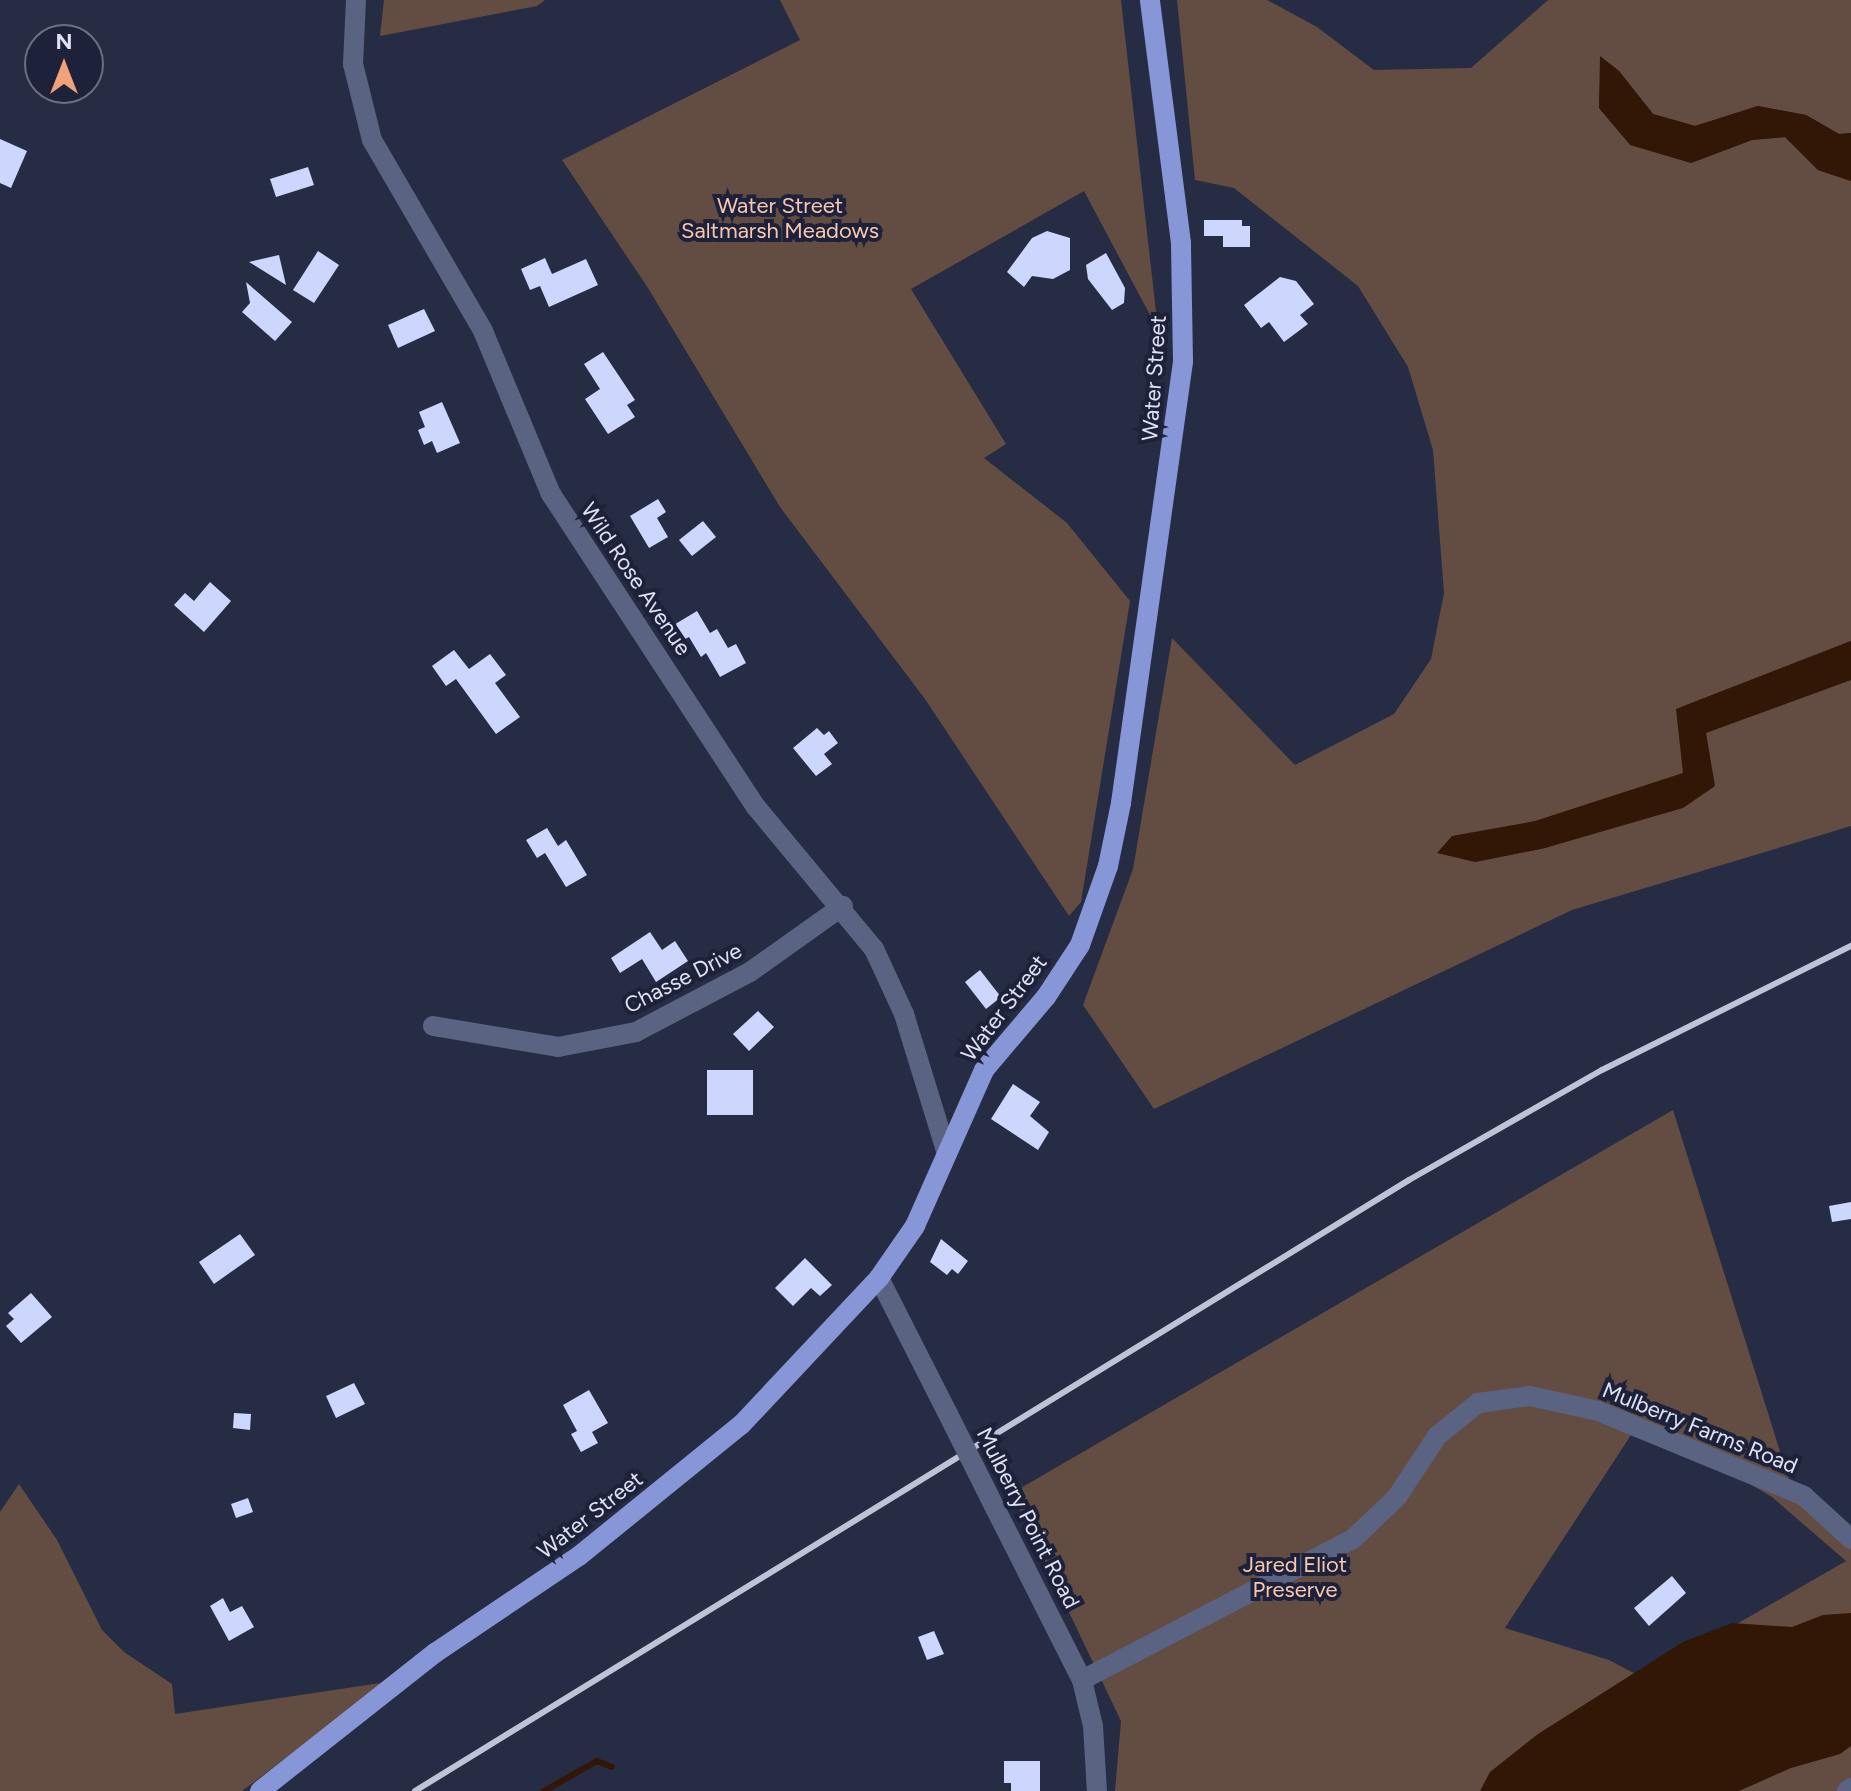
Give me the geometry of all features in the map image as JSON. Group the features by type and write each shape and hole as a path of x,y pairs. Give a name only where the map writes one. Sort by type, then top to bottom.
{"main road":[{"name":"Water Street","path":"260,1791 435,1653 579,1556 741,1425 879,1278 915,1226 984,1070 1046,997 1080,945 1108,866 1121,803 1183,361 1181,243 1150,0"}],"street":[{"name":"Wild Rose Avenue","path":"355,1 353,64 372,140 483,331 551,494 756,807 843,906 894,988 947,1154"},
{"name":"Chasse Drive","path":"433,1026 558,1047 636,1032 739,979 843,906"},
{"name":"Mulberry Point Road","path":"879,1278 1082,1680 1093,1726 1097,1791"},
{"name":"Mulberry Farms Road","path":"1082,1680 1353,1539 1397,1497 1437,1436 1478,1403 1530,1396 1598,1411 1804,1496 1851,1539"}],"green space":[{"path":"384,0 545,0 537,6 380,36"},
{"name":"Water Street Saltmarsh Meadows","path":"780,0 1121,0 1158,330 1084,191 911,289 1006,444 984,458 1067,523 1130,601 1081,902 1069,916 925,699 780,507 648,288 562,160 800,40"},
{"path":"1177,0 1267,0 1317,27 1374,70 1471,68 1548,0 1851,0 1851,133 1839,134 1806,115 1758,106 1695,126 1653,114 1619,71 1601,57 1599,108 1630,144 1691,163 1752,140 1785,137 1818,170 1851,181 1851,641 1684,706 1851,679 1851,826 1572,910 1154,1109 1083,1005 1133,869 1172,638 1295,765 1394,714 1431,659 1444,593 1433,450 1408,367 1358,286 1234,188 1195,180","holes":["1693,801 1545,848 1475,862"]},
{"name":"Jared Eliot Preserve","path":"1673,1110 1789,1480 1851,1533 1851,1791 1115,1791 1121,1721 1012,1493","holes":["1631,1435 1726,1470 1772,1497 1846,1561 1643,1678 1609,1660 1505,1628"]},
{"path":"19,1484 57,1540 102,1630 124,1652 172,1684 175,1714 387,1682 242,1791 0,1791 0,1512"}],"shaded area":[{"path":"1600,56 1619,71 1653,114 1695,126 1758,106 1806,115 1839,134 1851,133 1851,181 1818,170 1785,137 1752,140 1691,163 1630,145 1599,108"},
{"path":"1851,641 1851,680 1706,733 1715,786 1683,808 1545,848 1475,862 1437,853 1452,836 1535,821 1683,773 1676,709"},
{"path":"1851,1613 1851,1746 1840,1754 1791,1768 1739,1791 1480,1791 1490,1772 1538,1734 1683,1642 1732,1623 1792,1627 1823,1615"}],"building":[{"path":"0,139 27,151 11,188 0,183"},
{"path":"308,167 314,185 276,197 270,179"},
{"path":"1204,220 1242,220 1242,226 1250,226 1250,247 1223,247 1223,236 1204,236"},
{"path":"1047,231 1070,238 1070,270 1053,279 1032,276 1024,287 1007,272 1032,238"},
{"path":"318,251 339,265 314,303 293,290"},
{"path":"1106,253 1125,288 1124,303 1112,310 1088,279 1086,265"},
{"path":"279,255 286,285 249,262"},
{"path":"545,258 552,274 586,259 598,285 549,307 540,286 530,290 521,269"},
{"path":"1280,277 1296,281 1314,304 1300,315 1308,324 1284,342 1269,322 1261,328 1244,305"},
{"path":"246,282 292,322 275,341 242,312 250,303"},
{"path":"424,309 435,331 398,348 388,325"},
{"path":"603,352 635,400 627,405 635,417 608,434 585,399 600,389 584,364"},
{"path":"442,402 460,443 437,453 432,441 424,445 418,430 425,427 419,412"},
{"path":"658,499 666,512 657,518 668,537 649,548 630,516"},
{"path":"703,521 716,537 692,556 679,540"},
{"path":"210,582 231,601 204,632 174,605 185,593 194,601"},
{"path":"697,611 710,633 717,629 728,648 736,644 746,663 720,677 706,653 701,657 689,637 681,641 672,626"},
{"path":"454,650 469,669 490,654 506,675 495,683 520,717 496,734 456,679 446,686 432,666"},
{"path":"817,728 824,735 829,731 838,743 824,754 832,764 816,776 793,748"},
{"path":"547,828 558,846 566,840 587,875 566,887 545,853 537,858 526,840"},
{"path":"650,932 662,950 675,941 688,961 656,982 642,959 620,973 611,958"},
{"path":"980,970 1001,997 986,1009 965,982"},
{"path":"758,1011 774,1027 749,1051 733,1034"},
{"path":"707,1070 753,1070 753,1115 707,1115"},
{"path":"1013,1084 1040,1102 1030,1116 1049,1132 1038,1150 991,1119"},
{"path":"1851,1202 1851,1219 1832,1222 1829,1206"},
{"path":"240,1234 255,1255 214,1284 199,1262"},
{"path":"941,1239 968,1261 958,1274 952,1269 947,1275 930,1262"},
{"path":"805,1258 832,1285 820,1296 811,1288 793,1306 775,1288"},
{"path":"31,1293 52,1317 21,1343 6,1326 14,1319 8,1313"},
{"path":"354,1383 365,1404 336,1418 326,1396"},
{"path":"589,1390 608,1423 592,1432 598,1443 581,1452 571,1434 577,1431 563,1405"},
{"path":"234,1413 251,1414 250,1430 233,1428"},
{"path":"248,1498 253,1512 236,1518 231,1504"},
{"path":"1672,1576 1686,1593 1649,1626 1634,1608"},
{"path":"223,1598 230,1612 242,1606 254,1627 229,1641 210,1606"},
{"path":"934,1631 944,1654 927,1660 918,1637"},
{"path":"1004,1761 1040,1761 1040,1791 1011,1791 1011,1783 1004,1783"}],"waterway":[{"path":"544,1791 597,1761 612,1767"}],"railway":[{"path":"415,1791 1409,1180 1602,1070 1851,946"}]}
